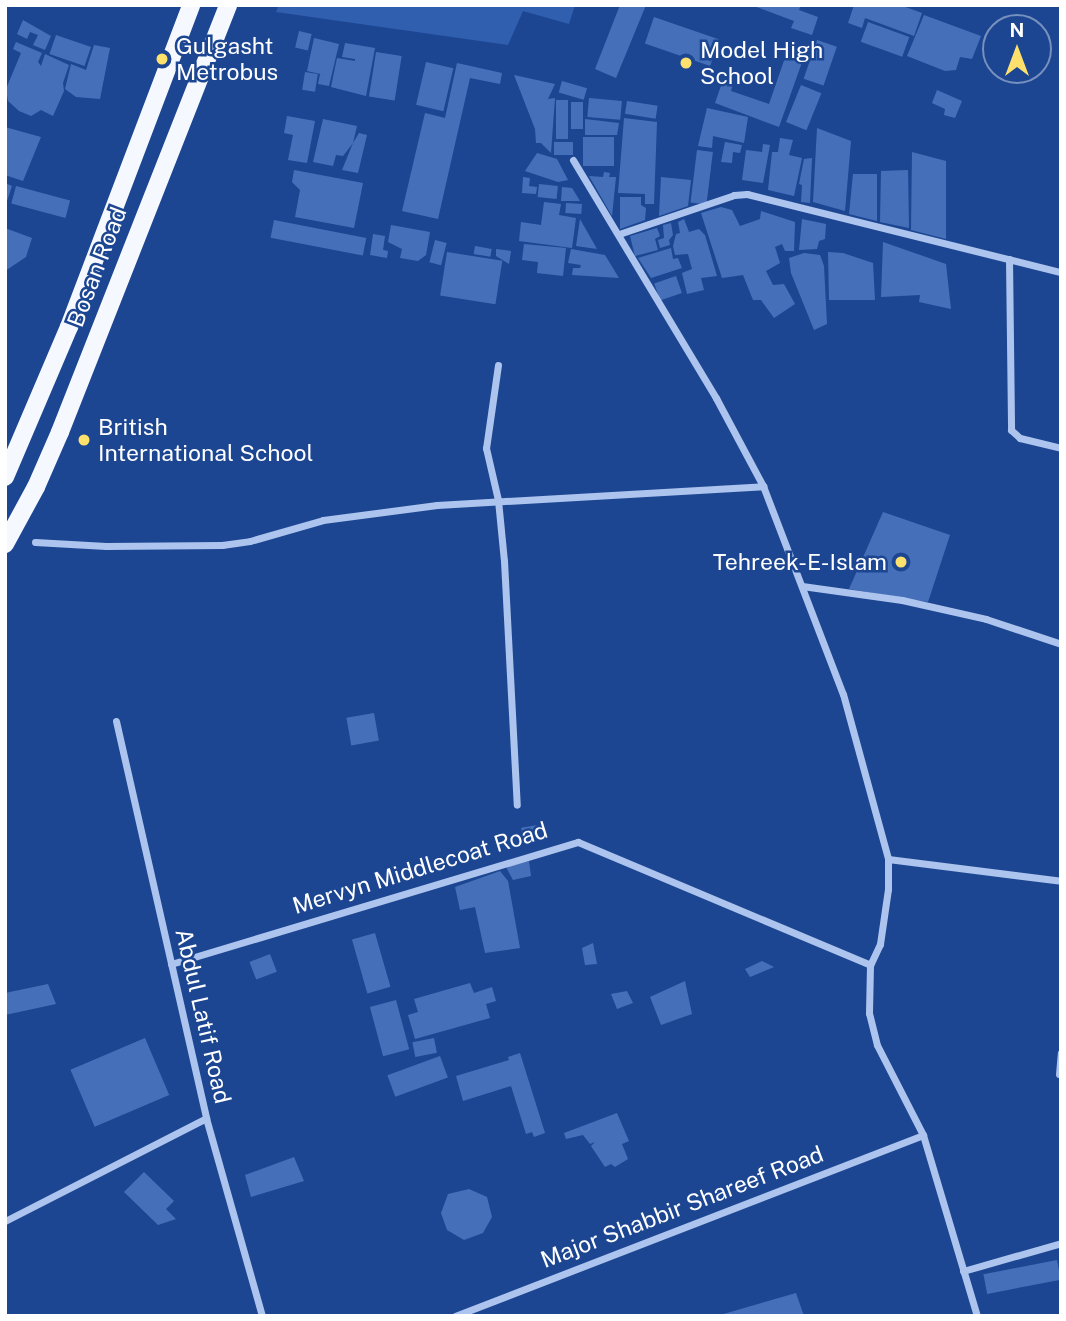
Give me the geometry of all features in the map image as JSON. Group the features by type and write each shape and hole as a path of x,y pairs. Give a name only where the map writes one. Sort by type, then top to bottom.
{"main road":[{"name":"Bosan Road","path":"5,477 69,327 191,5"},
{"name":"Bosan Road","path":"5,544 36,487 60,432 228,5"}],"street":[{"path":"573,160 716,398 763,486 843,694 888,859 888,889 880,944 870,965 869,1013 877,1045 923,1135 977,1316"},
{"path":"619,234 734,195 747,194 1061,272"},
{"path":"1009,259 1011,430 1020,438 1061,448"},
{"path":"498,365 486,447 498,500 504,561 517,805"},
{"path":"35,542 106,546 222,545 250,541 323,520 498,500 763,486"},
{"path":"802,586 902,600 986,619 1061,644"},
{"name":"Abdul Latif Road","path":"116,722 206,1118 262,1316"},
{"name":"Mervyn Middlecoat Road","path":"171,964 578,842 870,965"},
{"path":"888,859 1061,881"},
{"path":"1059,1074 1061,1053"},
{"path":"5,1221 206,1118"},
{"name":"Major Shabbir Shareef Road","path":"455,1316 923,1135"},
{"path":"963,1271 1061,1243"}],"shaded area":[{"path":"279,5 575,5 569,24 523,11 508,45 276,12"}],"building":[{"path":"620,5 646,5 616,78 595,69"},
{"path":"751,5 801,5 799,10 818,17 812,35 791,28 794,21"},
{"path":"854,5 900,5 922,13 914,36 865,18 862,28 848,23"},
{"path":"924,15 981,36 972,59 960,57 956,70 945,71 907,56"},
{"path":"654,17 719,39 710,66 645,43"},
{"path":"23,20 51,36 45,50 33,45 38,35 30,32 27,39 17,34"},
{"path":"868,22 909,37 902,57 861,42"},
{"path":"299,31 312,34 308,50 295,48"},
{"path":"56,35 91,47 84,66 49,54"},
{"path":"314,38 339,44 329,86 318,84 320,74 325,75 307,71"},
{"path":"817,40 837,47 824,86 804,79"},
{"path":"16,42 42,53 38,62 41,66 45,54 69,65 63,83 64,91 53,116 41,110 31,116 19,111 8,101 6,89 21,53 13,49"},
{"path":"345,43 375,48 366,96 331,87 337,58 355,61 342,57"},
{"path":"94,45 110,48 100,99 76,97 65,89 71,64 86,70"},
{"path":"789,46 806,51 779,127 715,103 724,77 734,81 731,91 769,104"},
{"path":"376,52 402,56 395,101 369,96"},
{"path":"426,62 453,68 443,111 416,105"},
{"path":"457,63 502,73 500,84 470,78 438,219 402,211 425,113 445,118"},
{"path":"305,72 318,74 315,92 302,90"},
{"path":"514,75 555,84 548,99 555,98 551,153 541,143 536,143 535,129"},
{"path":"562,81 587,88 584,100 559,93"},
{"path":"801,85 821,93 806,130 786,122"},
{"path":"937,90 962,101 955,118 944,115 945,109 932,103"},
{"path":"589,98 622,101 620,120 587,117"},
{"path":"556,100 568,100 568,139 556,139"},
{"path":"627,101 658,106 656,119 625,114"},
{"path":"571,102 583,102 583,129 571,129"},
{"path":"707,108 748,117 744,143 713,136 712,148 698,146"},
{"path":"287,116 315,121 307,163 288,160 293,135 284,133"},
{"path":"624,118 657,122 654,204 645,204 645,194 618,193"},
{"path":"323,119 357,126 353,143 343,156 336,155 333,166 313,162"},
{"path":"585,119 619,123 617,135 585,135"},
{"path":"5,127 41,137 23,181 5,175"},
{"path":"817,128 851,141 845,211 813,202"},
{"path":"359,133 367,135 358,173 342,170"},
{"path":"583,137 614,137 614,166 583,166"},
{"path":"780,138 793,140 789,155 802,158 794,196 768,190 772,152 778,152"},
{"path":"554,142 573,142 573,155 554,155"},
{"path":"725,142 742,145 740,153 733,152 732,163 721,162"},
{"path":"763,144 770,145 763,183 742,180 746,150 762,152"},
{"path":"697,150 713,152 706,205 691,203"},
{"path":"912,152 946,161 946,239 911,230"},
{"path":"537,153 557,159 568,180 558,182 525,171"},
{"path":"812,158 810,203 801,202 802,185 799,184 804,159"},
{"path":"294,170 363,183 354,228 295,217 300,190 292,182"},
{"path":"908,170 909,228 880,222 881,171"},
{"path":"604,172 610,173 609,177 616,177 612,216 589,176 603,177"},
{"path":"853,174 877,174 877,221 849,214"},
{"path":"523,177 530,178 529,186 537,187 536,194 522,193"},
{"path":"661,177 691,180 688,206 659,216"},
{"path":"5,183 12,186 6,204 5,204"},
{"path":"539,184 558,186 557,199 538,197"},
{"path":"16,186 70,200 65,218 11,203"},
{"path":"562,187 572,188 580,201 561,201"},
{"path":"620,197 641,197 641,205 646,208 645,220 620,229"},
{"path":"544,202 561,204 559,215 576,218 572,248 519,241 521,222 541,225"},
{"path":"566,203 582,204 581,214 565,213"},
{"path":"721,207 732,210 740,226 760,219 761,211 795,222 794,251 785,251 782,244 775,247 780,263 766,271 773,285 784,284 795,304 774,318 761,300 753,300 743,275 722,278 701,213"},
{"path":"580,219 597,249 576,246"},
{"path":"684,219 689,232 699,229 705,235 717,276 701,278 704,290 687,294 682,273 692,269 688,254 675,255 673,246 676,234 680,233 678,222"},
{"path":"802,219 826,224 825,239 819,241 817,249 799,250"},
{"path":"274,220 366,238 363,256 271,238"},
{"path":"671,223 673,235 669,240 670,245 660,248 658,240 664,238 663,225"},
{"path":"391,225 430,232 426,255 418,261 400,258 402,249 388,242"},
{"path":"5,228 32,238 26,257 5,271"},
{"path":"657,228 660,236 655,239 658,250 635,256 630,236"},
{"path":"373,234 385,236 383,250 388,251 387,258 370,255"},
{"path":"435,240 447,243 441,265 429,262"},
{"path":"883,242 946,264 951,309 919,302 920,295 881,297"},
{"path":"524,244 566,248 563,276 537,273 538,262 522,260"},
{"path":"475,246 492,249 490,257 474,254"},
{"path":"671,248 673,259 678,258 682,268 651,278 638,258"},
{"path":"496,249 511,251 509,264 496,256"},
{"path":"571,249 605,255 619,278 572,275 573,268 580,268 581,265 568,263"},
{"path":"447,252 502,261 495,304 440,295"},
{"path":"828,252 843,253 873,263 875,300 829,300"},
{"path":"804,253 820,255 824,266 827,324 814,330 791,273 789,258"},
{"path":"676,276 682,293 660,301 654,283"},
{"name":"Tehreek-E-Islam","path":"883,512 950,535 928,602 849,589"},
{"path":"374,713 379,741 351,745 346,718"},
{"path":"538,825 540,838 523,840 521,828"},
{"path":"529,861 531,876 513,880 506,867"},
{"path":"500,871 508,881 520,948 485,953 475,907 460,910 455,887"},
{"path":"375,933 390,987 367,993 352,940"},
{"path":"593,943 597,964 585,965 582,948"},
{"path":"270,954 277,972 256,980 249,962"},
{"path":"762,961 774,967 750,977 745,969"},
{"path":"685,981 692,1014 661,1025 650,997"},
{"path":"470,983 474,993 492,987 496,1001 486,1004 490,1018 415,1039 408,1015 418,1012 414,999"},
{"path":"48,984 56,1004 5,1015 5,993"},
{"path":"627,991 633,1003 617,1009 611,994"},
{"path":"396,1000 409,1049 383,1056 370,1007"},
{"path":"145,1038 169,1095 95,1127 70,1070"},
{"path":"434,1038 437,1053 415,1057 412,1042"},
{"path":"520,1053 545,1133 534,1137 532,1132 526,1134 511,1086 463,1101 456,1076 509,1060 508,1057"},
{"path":"440,1056 448,1078 395,1097 387,1075"},
{"path":"617,1113 629,1141 622,1144 628,1159 615,1167 611,1164 605,1167 591,1146 595,1142 590,1144 583,1135 566,1139 564,1133"},
{"path":"294,1157 304,1181 251,1197 245,1175"},
{"path":"144,1172 174,1201 166,1209 176,1219 158,1225 124,1192"},
{"path":"469,1189 487,1197 492,1217 483,1233 464,1240 447,1230 441,1213 448,1194"},
{"path":"1057,1260 1061,1280 987,1294 983,1274"},
{"path":"796,1293 804,1316 720,1316 720,1315"}],"place":[{"name":"Gulgasht Metrobus","path":"162,59"},
{"name":"Model High School","path":"686,63"},
{"name":"British International School","path":"84,440"},
{"name":"Tehreek-E-Islam","path":"901,562"}]}
